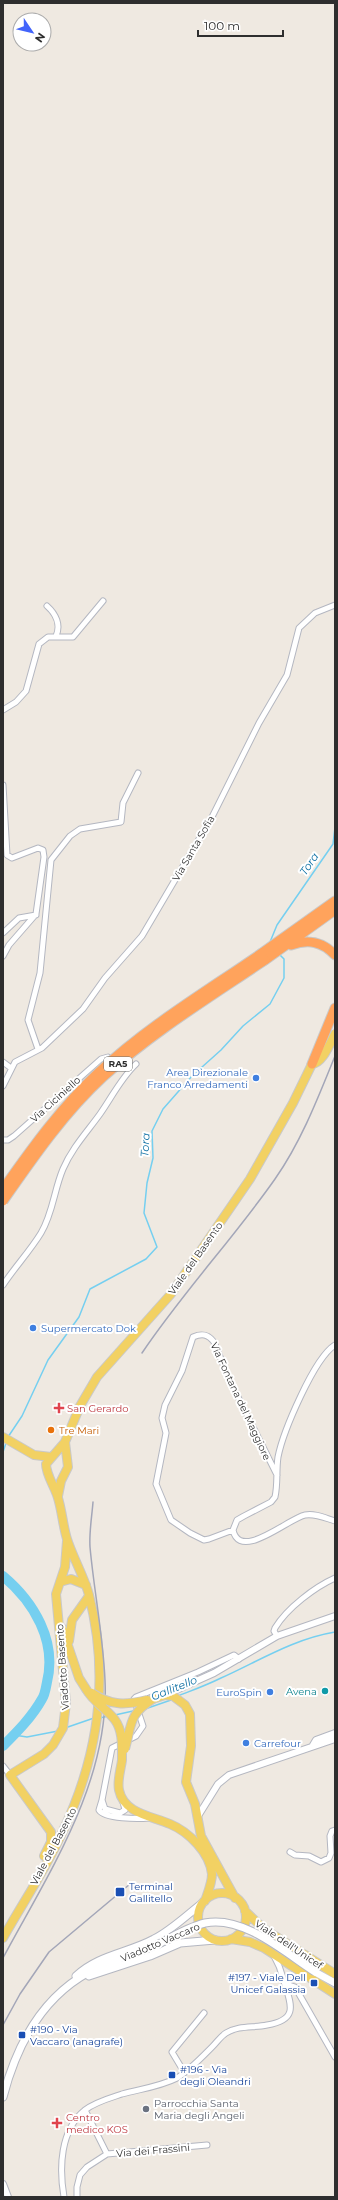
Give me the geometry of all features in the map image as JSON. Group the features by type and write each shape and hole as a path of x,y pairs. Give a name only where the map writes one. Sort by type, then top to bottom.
{"highway":[{"name":"RA5","path":"3,1201 50,1137 102,1078 148,1041 280,949 290,938 335,901"},
{"name":"RA5","path":"3,1189 60,1114 100,1072 144,1034 335,910"},
{"path":"280,949 301,942 310,941 326,946 335,955"},
{"path":"312,1064 335,1008"}],"main road":[{"path":"312,1064 317,1063 322,1058 335,1034"},
{"name":"Viale del Basento","path":"65,1442 80,1406 97,1377 171,1294 250,1179 293,1103 312,1064"},
{"path":"3,1437 34,1455 56,1478 64,1475"},
{"path":"48,1471 48,1460 65,1442"},
{"path":"58,1497 64,1475 67,1470 65,1442"},
{"path":"34,1455 62,1456 67,1461"},
{"name":"Viale del Basento","path":"3,1938 66,1825 84,1780 95,1737 100,1697 98,1646 89,1596 67,1538 58,1497 48,1471"},
{"name":"Viale del Basento","path":"60,1582 65,1567 67,1538"},
{"path":"60,1582 71,1579 86,1585"},
{"name":"Viadotto Basento","path":"10,1775 49,1750 59,1737 63,1728 66,1703 56,1594 60,1582"},
{"path":"69,1645 69,1631 72,1620 89,1596"},
{"path":"59,1618 79,1678 90,1697 118,1725 122,1739 122,1760"},
{"path":"63,1991 71,1984 180,1943 231,1939 241,1931 246,1918 245,1911 235,1898 199,1830 198,1816 186,1782 192,1724 190,1714 185,1705 173,1696 165,1695 153,1699 118,1705 101,1699 86,1689"},
{"path":"153,1699 141,1707 132,1719 122,1760 119,1780 122,1798 136,1811 149,1818 172,1825 188,1836 203,1852 212,1875 205,1901 199,1911 199,1924 207,1935 214,1940"},
{"path":"10,1775 51,1832 54,1834 60,1833 66,1825"},
{"path":"40,1872 41,1863 50,1842 51,1832"},
{"path":"3,2097 12,2065 23,2041 37,2020 84,1969 101,1959 155,1939 205,1901 219,1894 227,1894 235,1898"},
{"name":"Viale dell'Unicef","path":"245,1911 264,1929 335,1974"},
{"name":"Viadotto Vaccaro","path":"71,1984 96,1968 157,1945 199,1925 216,1922 227,1923 250,1930 315,1972 335,1983"},
{"name":"Viale dell'Unicef","path":"231,1939 250,1942 272,1953 335,1994"}],"street":[{"path":"3,710 16,702 26,691 38,644 44,640 56,636 73,637 103,601"},
{"name":"Via Santa Sofia","path":"11,1068 15,1062 38,1050 83,1009 105,978 142,936 212,817 259,723 287,675 299,628 315,613 335,605"},
{"path":"47,606 57,620 58,626 56,636"},
{"path":"40,876 70,836 80,829 121,822 123,803 138,773"},
{"path":"3,785 7,855 12,858 31,850 41,849 44,857 40,876 36,915 9,945 3,956"},
{"path":"38,1050 28,1020 40,973 51,860"},
{"path":"3,933 19,918 36,915"},
{"name":"Via Ciciniello","path":"3,1140 8,1140 14,1136 95,1064 101,1059 108,1057"},
{"path":"3,1062 11,1068 3,1086"},
{"path":"3,1284 41,1232 52,1210 56,1186 78,1142 134,1066 124,1064"},
{"name":"Via Fontana del Maggiore","path":"233,1530 204,1540 190,1533 171,1520 156,1484 166,1433 162,1418 165,1406 182,1371 190,1342 193,1337 206,1335 214,1342 230,1381 277,1475"},
{"path":"335,1345 325,1354 318,1364 292,1415 280,1452 275,1497 271,1502 238,1520 233,1530 237,1539 242,1542 250,1542 258,1540 296,1517 307,1514 317,1515 335,1521"},
{"path":"277,1636 274,1631 293,1608 313,1590 335,1578"},
{"path":"165,1695 202,1680 277,1636 335,1616"},
{"path":"149,1818 138,1819 103,1814 99,1810 112,1748 136,1736 141,1731 143,1722 135,1702 136,1697 143,1693 191,1676 234,1654 239,1659"},
{"path":"313,1745 316,1740 335,1733"},
{"path":"198,1816 218,1784 228,1776 313,1745 318,1746 335,1739"},
{"path":"3,1766 10,1775"},
{"path":"102,1800 106,1810 120,1813 125,1808 122,1798"},
{"path":"290,1852 295,1855 309,1856 321,1862 331,1853 330,1836 332,1831 335,1830"},
{"path":"64,2197 62,2163 64,2143 79,2116 85,2110 110,2098 166,2082 184,2072 225,2033 241,2027 267,2025 283,2021 290,2012 292,2006 283,1974 272,1953"},
{"path":"283,1974 294,1967"},
{"path":"286,1984 295,1987 335,2057"},
{"path":"184,2072 172,2052 204,2013"},
{"path":"85,2110 107,2154"},
{"name":"Via dei Frassini","path":"78,2197 77,2187 80,2175 87,2167 107,2154 207,2145"},
{"path":"3,2178 8,2197"}],"waterway":[{"name":"Tora","path":"270,942 277,925 333,844 335,827"},
{"name":"Tora","path":"8,1437 22,1416 48,1360 79,1317 90,1289 146,1259 157,1247 144,1213 147,1183 153,1158 152,1131 163,1109 192,1076 221,1050 243,1026 270,1004 284,978 284,959 279,954"},
{"name":"Tora","path":"3,1452 6,1443"},
{"path":"3,1576 14,1586 33,1610 46,1637 49,1652 49,1667 45,1693 29,1718 3,1746"},
{"name":"Gallitello","path":"178,1696 210,1683 290,1645 320,1635 335,1632"},
{"name":"Gallitello","path":"145,1709 171,1700"},
{"name":"Gallitello","path":"115,1715 133,1711"},
{"name":"Gallitello","path":"100,1718 108,1716"},
{"name":"Gallitello","path":"65,1728 94,1718"},
{"name":"Gallitello","path":"14,1735 27,1737 58,1731"}],"railway":[{"path":"142,1353 174,1309 275,1179 301,1135 335,1056"},
{"path":"3,1958 57,1859 73,1825 87,1790 98,1754 104,1718 105,1680 90,1547 93,1502"},
{"path":"3,2025 20,1994 49,1952 130,1884"}],"place":[{"name":"Area Direzionale Franco Arredamenti","path":"256,1078"},
{"name":"Supermercato Dok","path":"33,1328"},
{"name":"San Gerardo","path":"59,1408"},
{"name":"Tre Mari","path":"51,1430"},
{"name":"Avena","path":"325,1691"},
{"name":"EuroSpin","path":"270,1692"},
{"name":"Carrefour","path":"246,1743"},
{"name":"Terminal Gallitello","path":"120,1892"},
{"name":"#197 - Viale Dell Unicef Galassia","path":"314,1983"},
{"name":"#190 - Via Vaccaro (anagrafe)","path":"22,2035"},
{"name":"#196 - Via degli Oleandri","path":"172,2075"},
{"name":"Parrocchia Santa Maria degli Angeli","path":"146,2109"},
{"name":"Centro medico KOS","path":"57,2123"}]}
